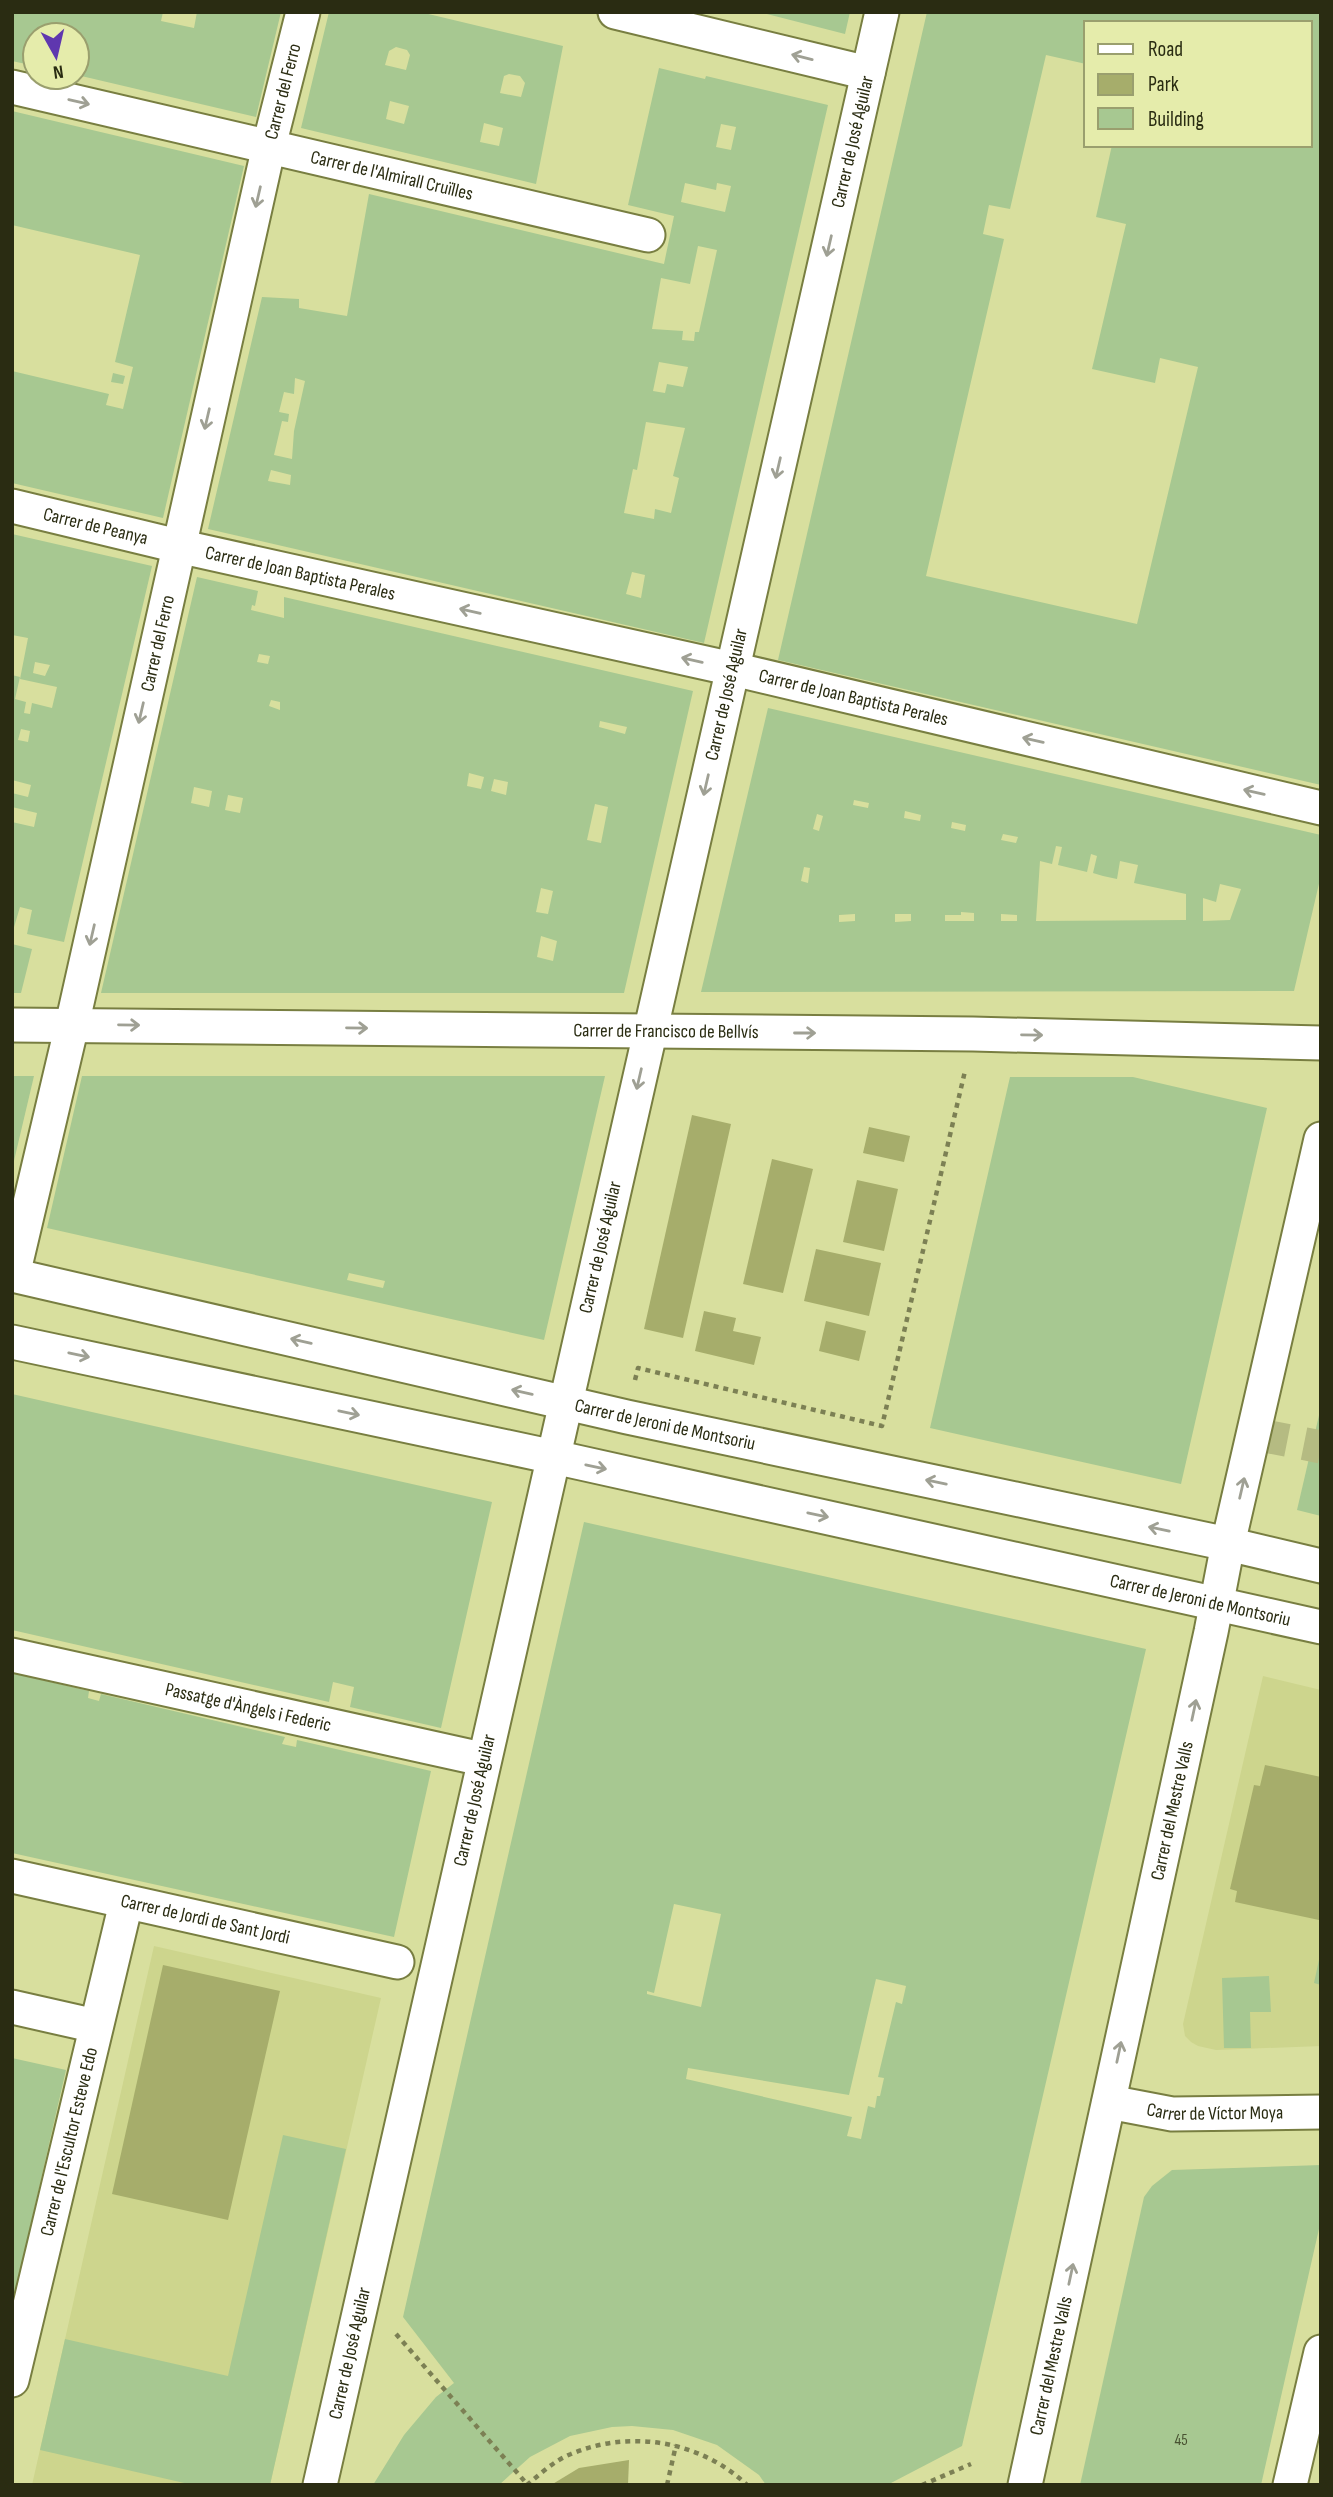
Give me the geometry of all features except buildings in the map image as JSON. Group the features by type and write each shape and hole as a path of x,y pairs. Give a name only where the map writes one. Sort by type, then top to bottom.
{"street":[{"name":"Carrer del Ferro","path":"13,1275 72,1025 269,146 303,12"},
{"path":"615,12 868,73"},
{"name":"Carrer de José Aguilar","path":"320,2485 482,1759 554,1457 882,12"},
{"name":"Carrer de l'Almirall Cruïlles","path":"12,87 648,235"},
{"name":"Carrer de Peanya","path":"12,506 178,546"},
{"name":"Carrer de Joan Baptista Perales","path":"178,546 733,669 1321,808"},
{"name":"Carrer de Francisco de Bellvís","path":"12,1025 973,1034 1321,1043"},
{"name":"Carrer del Mestre Valls","path":"1025,2485 1228,1544 1321,1139"},
{"name":"Carrer de Jeroni de Montsoriu","path":"13,1275 565,1402 1321,1566"},
{"name":"Carrer de Jeroni de Montsoriu","path":"12,1342 554,1457 1321,1627"},
{"name":"Passatge d'Àngels i Federic","path":"12,1655 482,1759"},
{"name":"Carrer de Jordi de Sant Jordi","path":"12,1877 397,1962"},
{"name":"Carrer de l'Escultor Esteve Edo","path":"12,2380 125,1903"},
{"path":"12,2007 96,2026"},
{"name":"Carrer de Víctor Moya","path":"1109,2102 1172,2114 1321,2112"},
{"path":"1290,2485 1321,2352"}],"path":[{"path":"633,1390 638,1368 882,1426 968,1061"},
{"path":"396,2334 527,2485 569,2454 604,2444 637,2441 676,2445 703,2455 733,2471 747,2485"},
{"path":"667,2485 676,2445"},
{"path":"922,2485 971,2464"}],"shaded area":[{"path":"1263,1676 1321,1690 1321,2046 1216,2050 1191,2042 1185,2036 1183,2024"},
{"path":"154,1946 381,1998 270,2485 32,2485"}],"green space":[{"path":"692,1115 731,1124 683,1338 644,1329"},
{"path":"869,1127 910,1136 904,1162 863,1153"},
{"path":"772,1159 813,1169 783,1293 743,1284"},
{"path":"857,1180 898,1189 884,1251 843,1242"},
{"path":"816,1249 881,1263 869,1316 804,1301"},
{"path":"704,1311 736,1318 733,1331 761,1337 754,1365 695,1351"},
{"path":"826,1321 866,1331 859,1361 819,1351"},
{"path":"1265,1765 1321,1777 1319,1920 1235,1902 1237,1891 1230,1889 1254,1785 1260,1786"},
{"path":"163,1965 280,1991 228,2220 112,2194"},
{"path":"629,2460 628,2485 551,2485 579,2468"}],"tunnel":[{"path":"1255,1434 1321,1447"}]}
